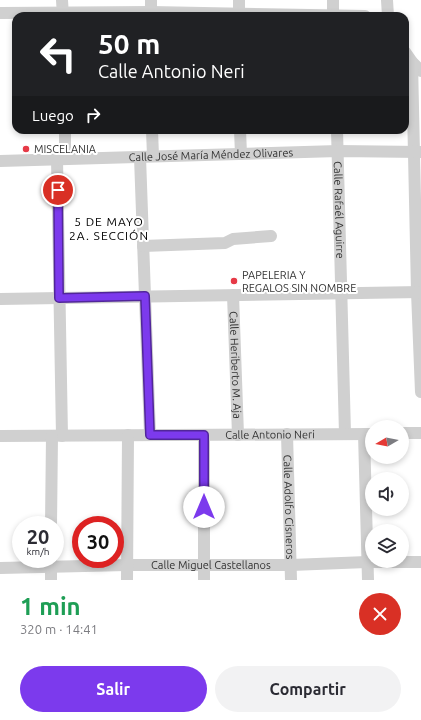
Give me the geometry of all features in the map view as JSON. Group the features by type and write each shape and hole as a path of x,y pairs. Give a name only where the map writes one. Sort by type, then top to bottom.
{"street":[{"path":"62,0 63,12"},
{"path":"151,0 151,12"},
{"path":"239,0 239,12"},
{"path":"333,0 333,12"},
{"path":"387,0 388,12"},
{"path":"0,13 12,13"},
{"path":"409,58 421,71"},
{"path":"412,62 418,152 421,392"},
{"path":"52,516 57,436 61,159 64,134"},
{"path":"150,435 143,246 146,156 151,134"},
{"path":"240,134 241,154"},
{"name":"Calle Rafaél Aguirre","path":"337,134 345,434"},
{"name":"Calle José María Méndez Olivares","path":"0,161 338,151 418,152"},
{"path":"143,246 226,243 233,239 271,236"},
{"path":"0,299 342,292 419,292"},
{"name":"Calle Heriberto M. Aja","path":"233,295 238,435"},
{"path":"409,434 421,433"},
{"name":"Calle Adolfo Cisneros","path":"287,434 291,580"},
{"name":"Calle Antonio Neri","path":"0,436 365,434"},
{"path":"127,580 128,435"},
{"path":"204,435 204,580"},
{"path":"367,524 368,464"},
{"name":"Calle Miguel Castellanos","path":"64,563 291,565 365,562"},
{"name":"Calle Miguel Castellanos","path":"409,562 421,562"},
{"name":"Calle Miguel Castellanos","path":"0,568 12,567"},
{"path":"51,568 51,580"},
{"path":"367,568 368,580"}],"place":[{"name":"MISCELANIA","path":"26,149"},
{"name":"PAPELERIA Y REGALOS SIN NOMBRE","path":"234,281"}],"district":[{"name":"5 DE MAYO 2A. SECCIÓN","path":"109,229"}],"route":[{"path":"58,190 59,298 145,296 150,435 204,435 204,507"}]}
